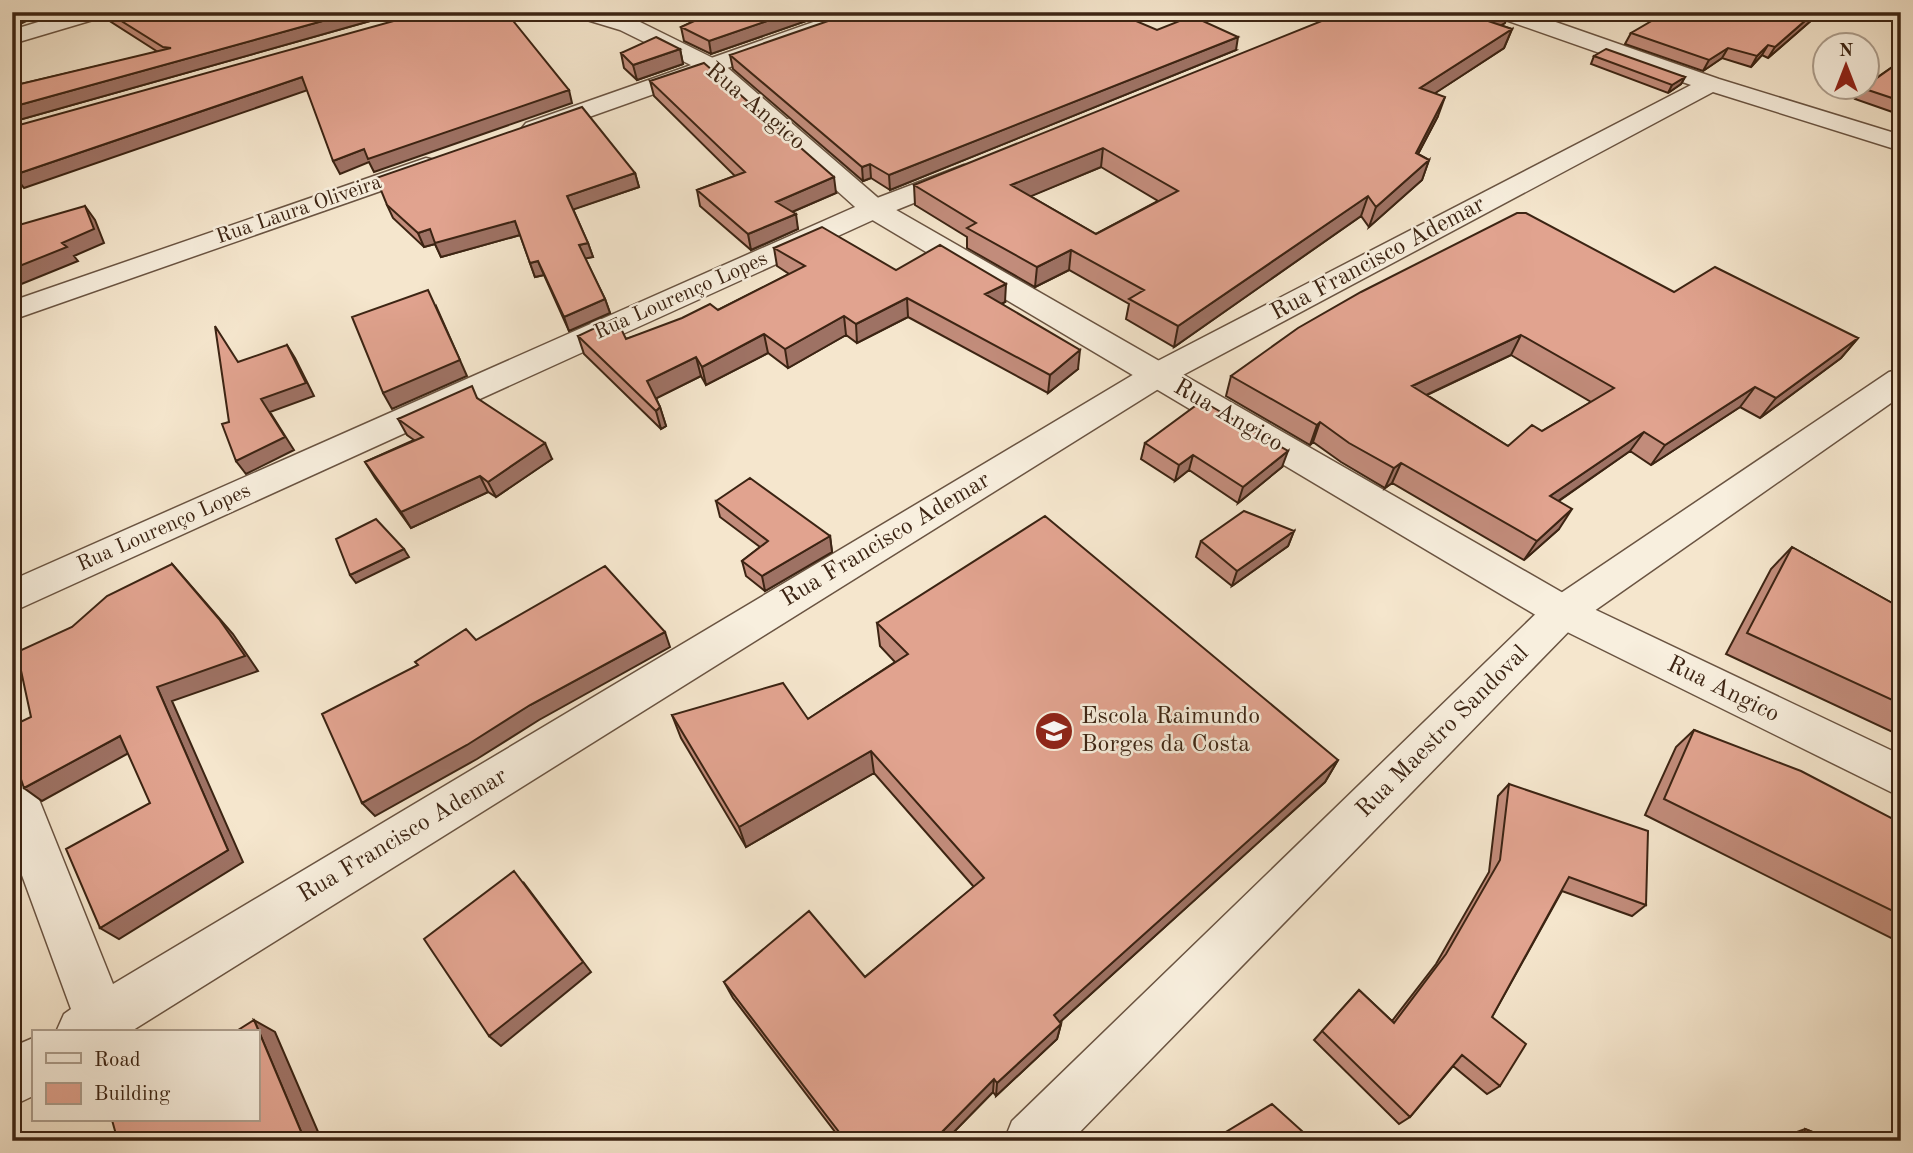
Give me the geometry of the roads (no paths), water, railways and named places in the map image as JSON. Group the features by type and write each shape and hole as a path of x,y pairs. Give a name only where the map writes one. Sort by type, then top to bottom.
{"street":[{"path":"12,37 95,12"},
{"name":"Rua Angico","path":"585,12 628,25 713,67 874,209 1563,612 1901,777"},
{"path":"511,137 863,12"},
{"path":"1505,12 1711,84 1901,143"},
{"name":"Rua Francisco Ademar","path":"91,1026 1157,375 1711,84"},
{"name":"Rua Laura Oliveira","path":"12,311 448,159"},
{"name":"Rua Lourenço Lopes","path":"12,597 874,209 989,162"},
{"name":"Rua Maestro Sandoval","path":"1032,1141 1563,612 1901,380"},
{"path":"12,786 91,1026"},
{"path":"12,1079 32,1066"}],"place":[{"name":"Escola Raimundo Borges da Costa","path":"1054,731"}]}
